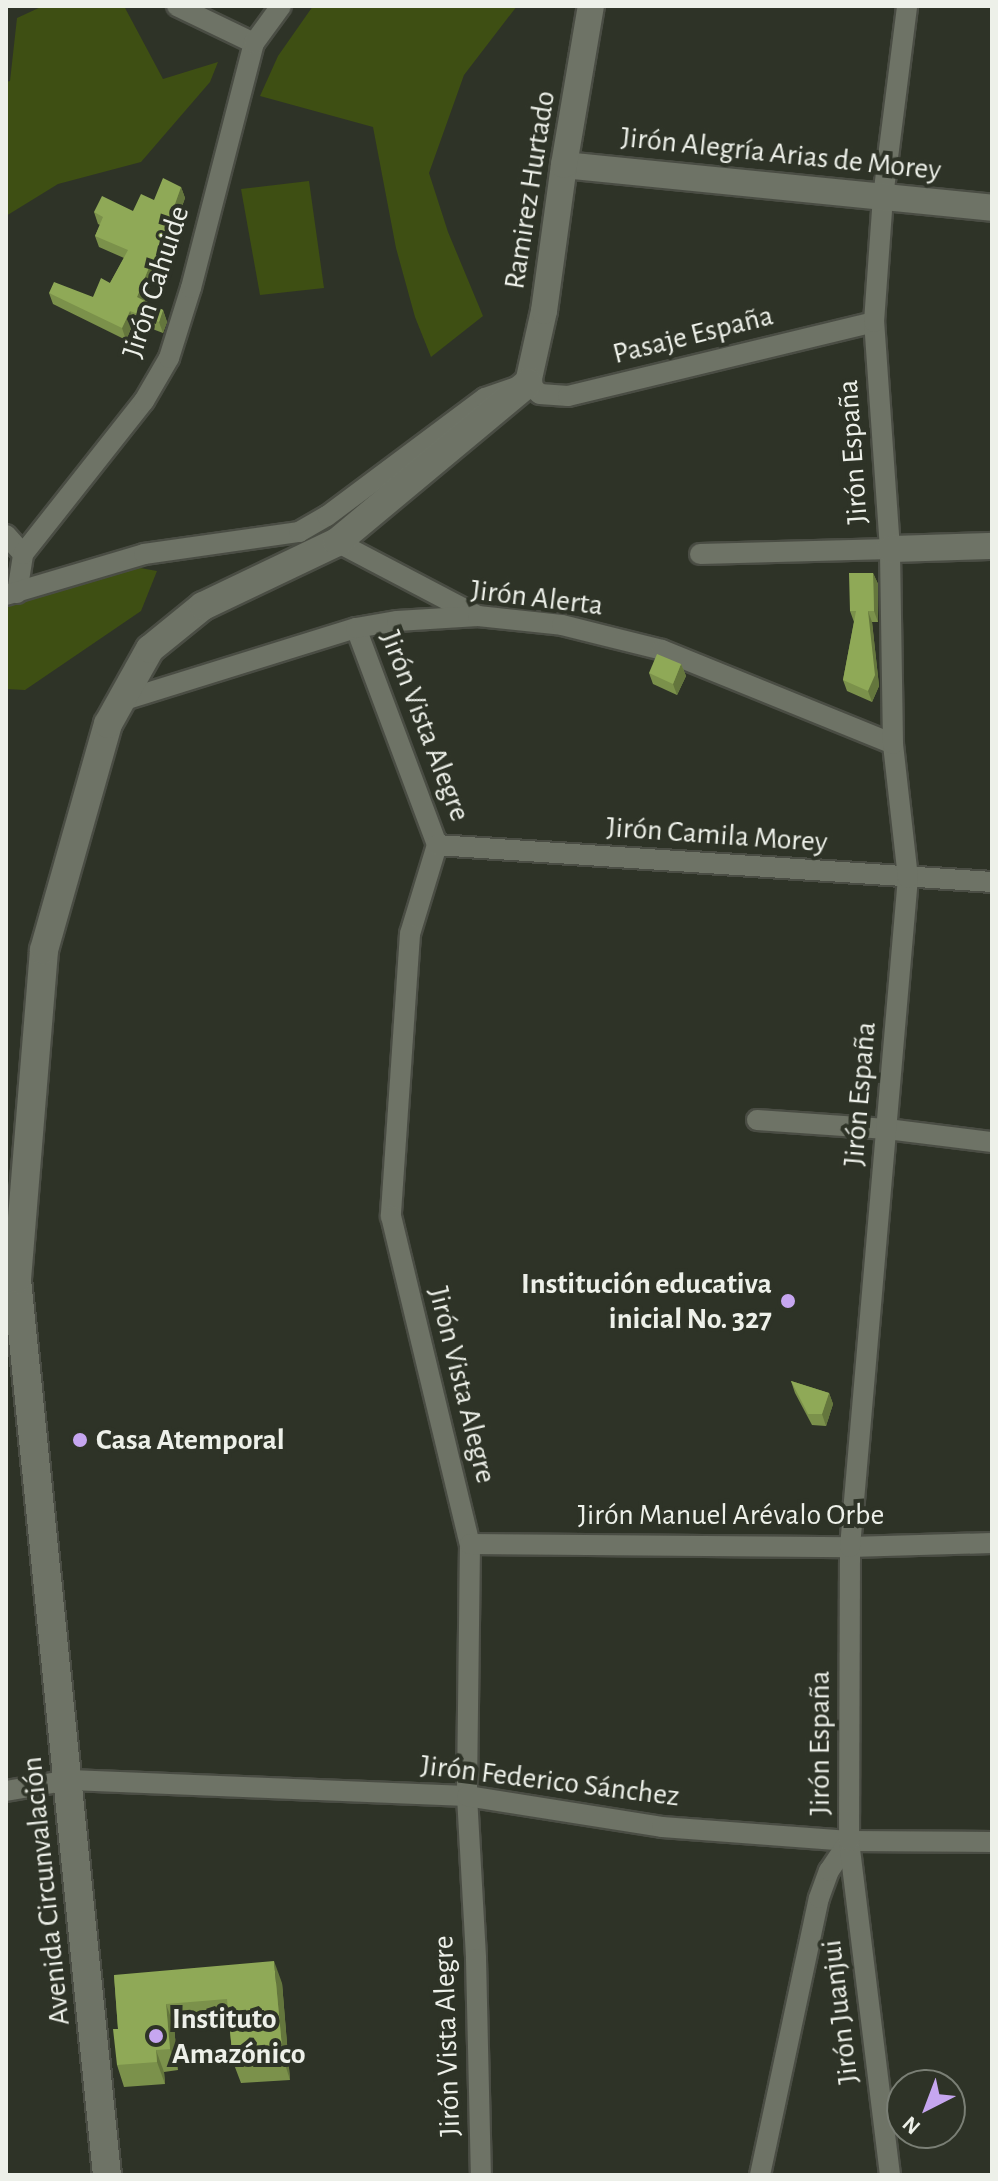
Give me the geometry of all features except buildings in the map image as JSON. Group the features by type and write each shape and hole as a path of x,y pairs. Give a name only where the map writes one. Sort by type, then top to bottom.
{"main road":[{"name":"Avenida Circunvalación","path":"107,2175 70,1780 17,1279 44,950 108,724 150,649 203,606 337,542 528,383"}],"street":[{"path":"177,6 254,43"},
{"name":"Jirón Cahuide","path":"11,594 23,554 144,401 169,358 191,288 254,43 281,6"},
{"name":"Ramirez Hurtado","path":"528,383 544,311 564,165 591,6"},
{"name":"Jirón España","path":"760,2175 819,1898 829,1871 849,1841 850,1547 908,878 893,744 890,549 874,322 883,197 907,6"},
{"name":"Jirón Alegría Arias de Morey","path":"564,165 992,208"},
{"name":"Pasaje España","path":"528,383 540,394 568,396 874,322"},
{"path":"11,594 144,554 299,532 327,516 485,398 528,383"},
{"path":"6,535 23,554"},
{"name":"Jirón Vista Alegre","path":"337,542 478,616"},
{"path":"700,554 992,546"},
{"name":"Jirón Alerta","path":"118,702 356,628 397,621 478,616 562,625 662,650 893,744"},
{"name":"Jirón Vista Alegre","path":"356,628 437,845 410,934 391,1216 470,1544 467,1796 476,1959 481,2175"},
{"name":"Jirón Camila Morey","path":"437,845 992,882"},
{"path":"757,1120 887,1129 992,1142"},
{"name":"Jirón Manuel Arévalo Orbe","path":"470,1544 850,1547 992,1543"},
{"name":"Jirón Federico Sánchez","path":"6,1791 70,1780 467,1796 662,1827 849,1841 992,1842"},
{"name":"Jirón Juanjui","path":"849,1841 890,2175"}],"green space":[{"path":"43,6 124,6 163,79 218,62 210,82 141,162 58,184 6,216 6,82 10,81 17,18"},
{"path":"313,6 517,6 464,75 429,173 448,232 483,316 431,357 415,317 396,248 373,127 260,96 278,56"},
{"path":"309,181 324,288 260,295 241,189"},
{"path":"118,564 157,571 141,611 25,690 6,689 6,604 47,593"}],"place":[{"name":"Institución educativa inicial No. 327","path":"788,1301"},
{"name":"Casa Atemporal","path":"80,1440"},
{"name":"Instituto Amazónico","path":"156,2036"}]}
